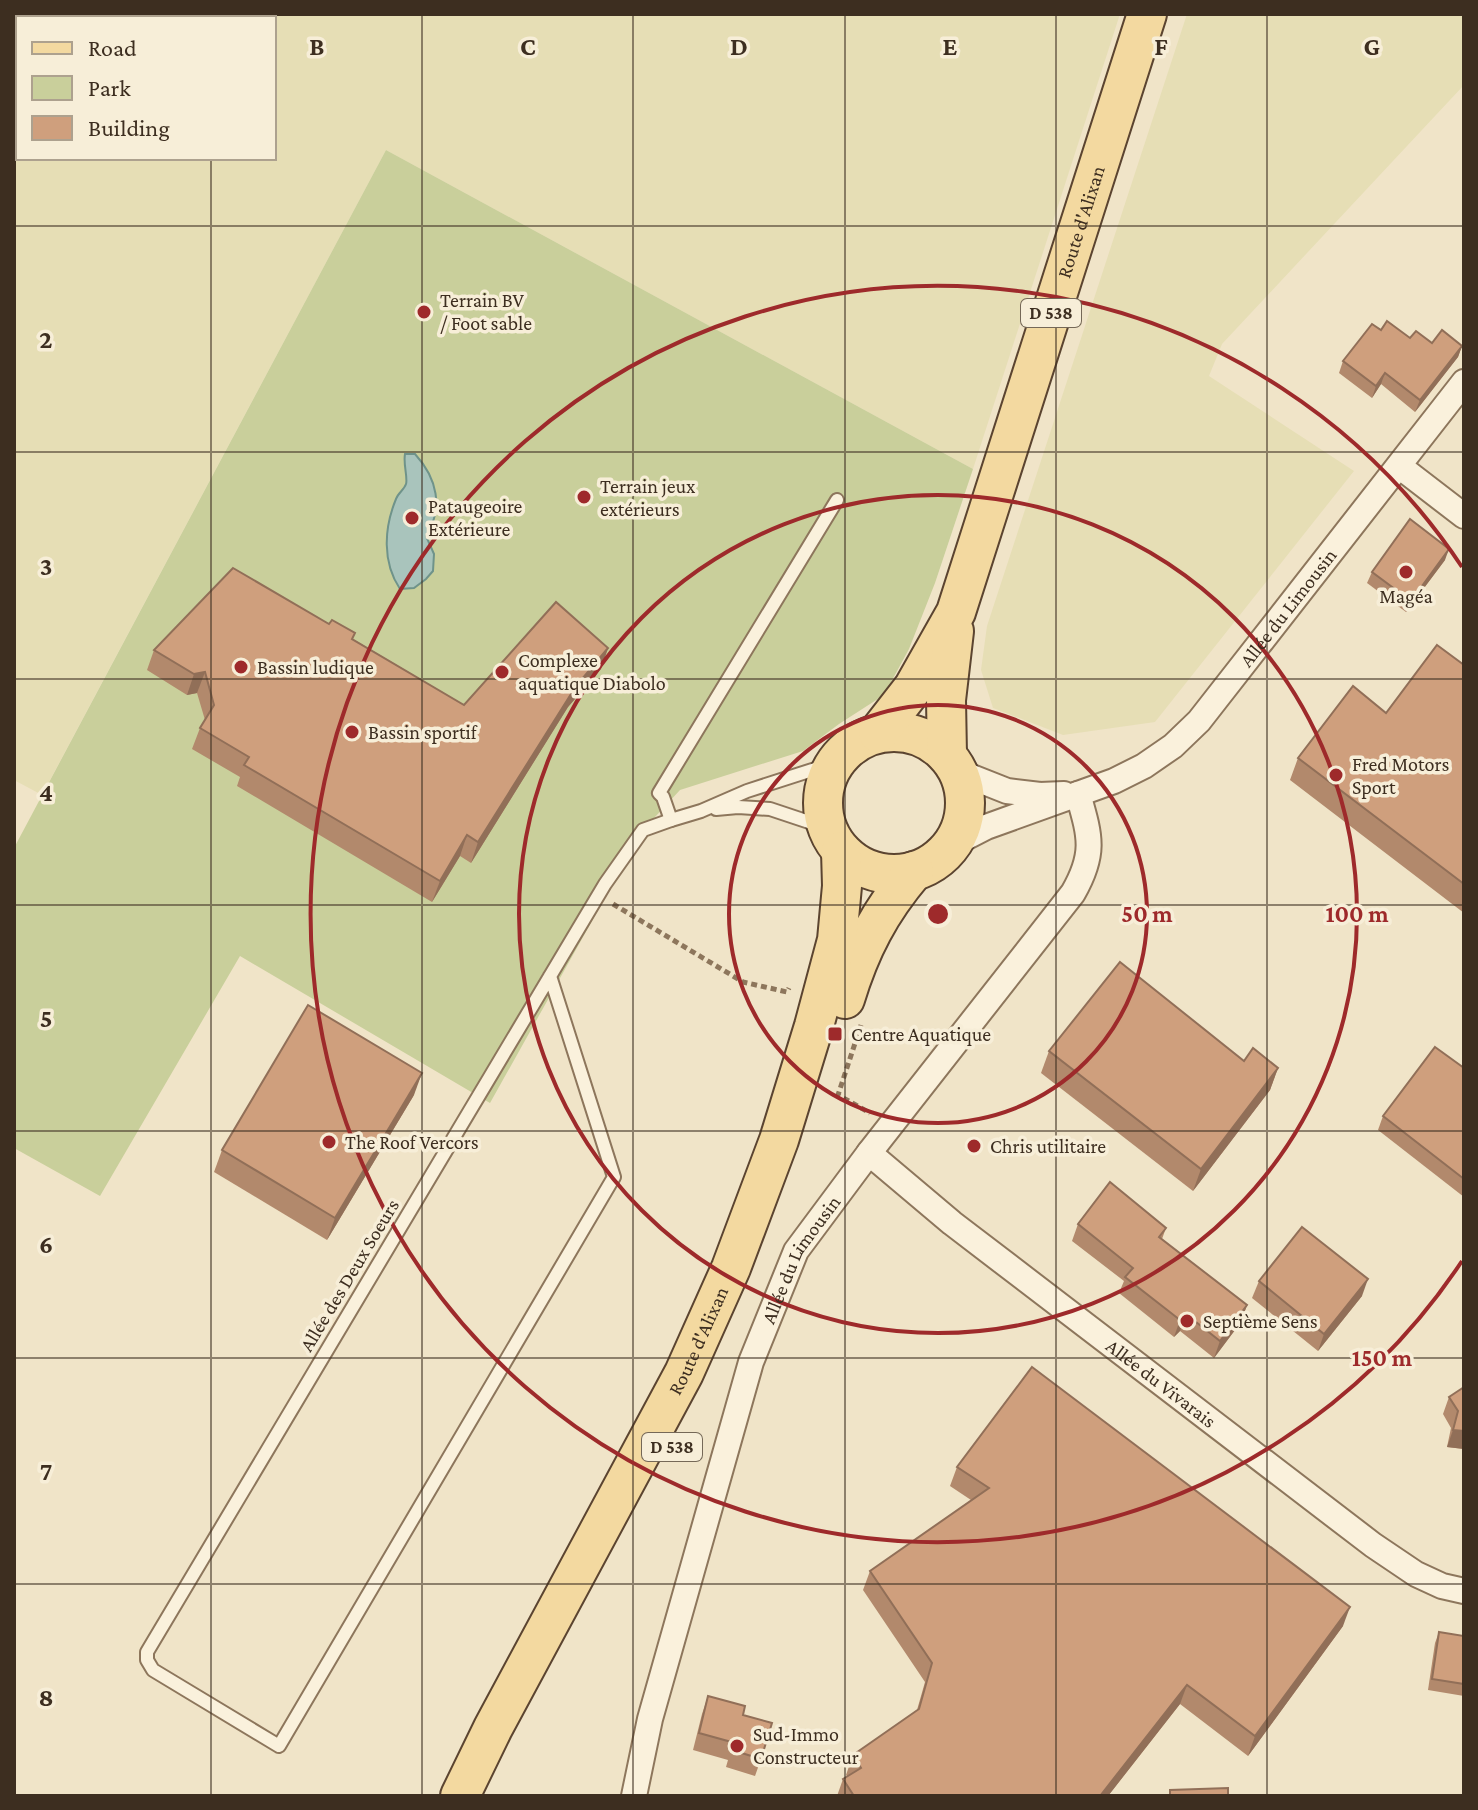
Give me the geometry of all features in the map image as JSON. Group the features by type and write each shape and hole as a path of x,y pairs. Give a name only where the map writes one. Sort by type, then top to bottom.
{"main road":[{"name":"Route d'Alixan","path":"490,1796 510,1745 581,1607 667,1456 728,1334 776,1213 859,957 875,923 914,871 936,861 953,844 961,827 966,808 964,790 953,763 946,700 956,612 1147,14"},
{"name":"Route d'Alixan","path":"460,1796 493,1728 684,1373 731,1268 779,1140 837,940 842,886 834,839 823,811 827,778 834,763 846,750 861,739 878,733 913,688 956,612"},
{"path":"878,733 897,731 915,734 932,742 953,763"},
{"path":"834,839 856,863 875,871 894,874 914,871"}],"street":[{"name":"Allée du Limousin","path":"953,844 986,827 1114,781 1144,766 1173,746 1199,721 1464,382"},
{"path":"1399,466 1464,516"},
{"name":"Allée du Limousin","path":"953,763 1007,791 1040,795 1078,794"},
{"name":"Allée du Limousin","path":"634,1796 650,1719 751,1362 796,1251 1073,893 1087,864 1089,847 1087,824 1078,794"},
{"name":"Allée du Vivarais","path":"869,1153 952,1223 1373,1545 1416,1574 1442,1586 1464,1591"}],"lane":[{"path":"671,820 659,793 837,500"},
{"name":"Allée des Deux Soeurs","path":"550,976 614,1177 279,1746 153,1670 147,1660 147,1652 550,976 605,884 643,830 834,763"},
{"name":"Allée des Deux Soeurs","path":"701,811 738,807 770,809 834,839"}],"shaded area":[{"path":"14,14 1120,14 973,469 386,150 42,795 14,780"},
{"path":"1187,14 1464,14 1464,85 1222,344 1209,376 1354,471 1155,722 1063,735 993,708 981,670 987,626"}],"green space":[{"name":"Complexe aquatique Diabolo","path":"386,150 973,469 935,583 909,649 884,695 803,751 680,790 643,830 490,1103 240,956 100,1196 14,1148 14,848"}],"water":[{"name":"Pataugeoire Extérieure","path":"405,454 415,454 423,463 433,483 436,504 432,525 426,536 434,554 433,571 414,588 400,589 390,568 387,533 397,497 406,484"}],"building":[{"path":"1387,321 1410,338 1416,331 1432,343 1442,330 1462,346 1420,400 1385,373 1376,386 1343,361 1372,324 1381,330"},
{"name":"Magéa","path":"1410,519 1449,549 1411,601 1372,572"},
{"path":"233,568 329,624 332,620 355,633 352,639 464,705 556,602 608,648 576,686 478,842 467,835 440,881 244,765 249,757 200,728 214,705 205,672 194,674 154,650"},
{"path":"1437,645 1464,665 1464,884 1298,758 1353,686 1386,713"},
{"path":"1120,962 1244,1061 1253,1048 1278,1068 1201,1169 1049,1051"},
{"path":"308,1005 422,1073 335,1218 222,1150"},
{"path":"1435,1047 1464,1068 1464,1179 1383,1116"},
{"path":"1110,1182 1166,1228 1159,1237 1247,1305 1220,1341 1186,1314 1180,1320 1125,1277 1133,1268 1078,1224"},
{"path":"1302,1227 1368,1279 1324,1334 1259,1281"},
{"path":"1032,1367 1350,1607 1255,1736 1187,1685 1100,1796 854,1796 843,1779 861,1768 853,1755 919,1709 932,1663 870,1571 989,1488 957,1467"},
{"path":"1464,1387 1464,1431 1453,1430 1458,1411 1449,1397"},
{"path":"1439,1632 1464,1636 1464,1684 1432,1679"},
{"path":"708,1696 745,1706 743,1715 772,1723 761,1759 732,1750 735,1743 699,1733"},
{"path":"1228,1788 1228,1796 1170,1796 1170,1790"}],"place":[{"name":"Terrain BV / Foot sable","path":"424,312"},
{"name":"Terrain jeux extérieurs","path":"584,497"},
{"name":"Pataugeoire Extérieure","path":"412,518"},
{"name":"Magéa","path":"1406,572"},
{"name":"Bassin ludique","path":"241,667"},
{"name":"Complexe aquatique Diabolo","path":"502,672"},
{"name":"Bassin sportif","path":"352,732"},
{"name":"Fred Motors Sport","path":"1336,775"},
{"name":"Centre Aquatique","path":"835,1034"},
{"name":"The Roof Vercors","path":"329,1142"},
{"name":"Chris utilitaire","path":"974,1146"},
{"name":"Septième Sens","path":"1187,1321"},
{"name":"Sud-Immo Constructeur","path":"737,1746"}]}
